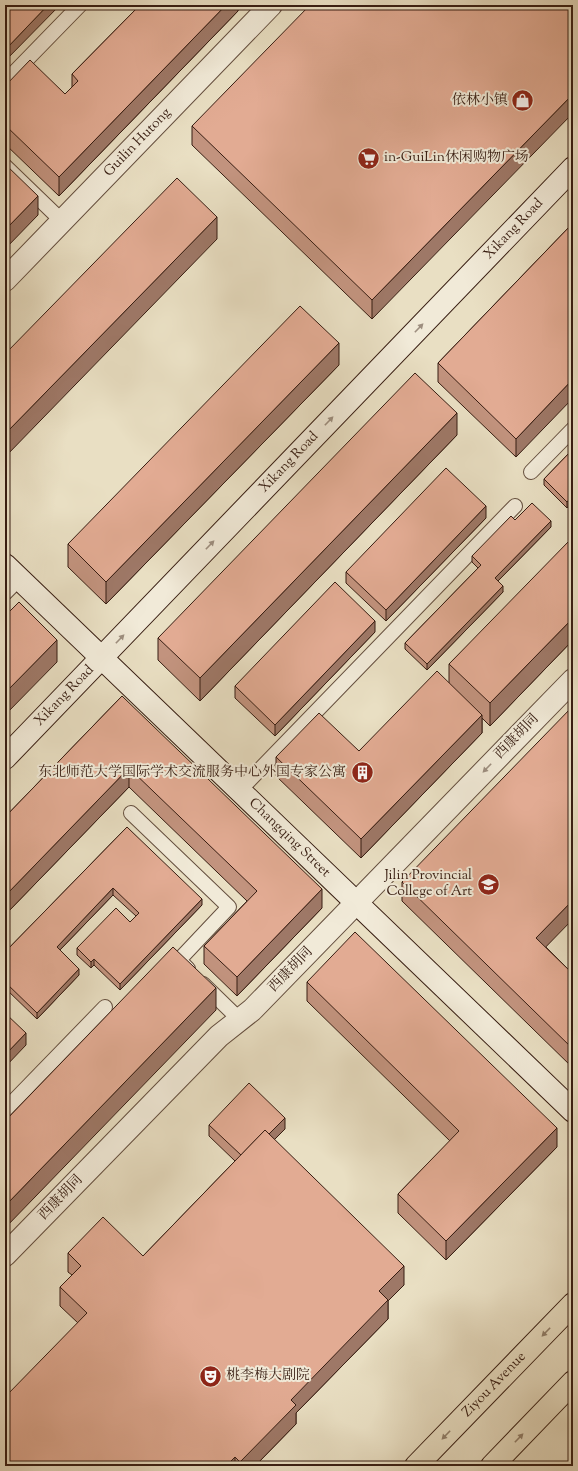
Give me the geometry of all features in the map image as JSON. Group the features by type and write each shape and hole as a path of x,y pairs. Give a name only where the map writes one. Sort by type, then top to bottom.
{"main road":[{"name":"Ziyou Avenue","path":"416,1466 573,1304"},
{"path":"492,1466 573,1382"}],"street":[{"name":"Guilin Hutong","path":"5,280 271,5"},
{"name":"Xikang Road","path":"5,758 573,168"},
{"name":"Changqing Street","path":"10,579 101,658 573,1111"},
{"name":"西康胡同","path":"5,1255 219,1036 252,1010 573,680"}],"lane":[{"path":"5,82 80,5"},
{"path":"5,166 62,221"},
{"path":"531,472 573,429"},
{"path":"239,791 515,506"},
{"path":"131,813 229,907 179,960 240,1020"},
{"path":"5,1110 105,1007"}],"building":[{"path":"5,5 48,5 5,50"},
{"path":"140,5 226,5 59,177 5,125 5,86 30,60 65,94 78,81 72,74"},
{"name":"in-GuiLin休闲购物广场","path":"310,5 568,5 573,10 573,94 372,300 192,126"},
{"path":"5,164 38,196 5,230"},
{"path":"177,178 217,217 5,434 5,354"},
{"path":"573,223 573,379 516,439 438,363"},
{"path":"300,306 339,343 106,582 68,544"},
{"path":"415,373 457,413 200,678 158,638"},
{"path":"573,449 573,495 567,502 544,479"},
{"path":"446,468 486,506 386,610 346,572"},
{"path":"532,503 551,521 495,578 503,586 427,664 405,643 481,565 472,556 511,516 515,520"},
{"path":"570,540 573,543 573,618 490,703 449,664"},
{"path":"335,582 375,621 275,725 235,686"},
{"path":"19,602 57,640 5,693 5,616"},
{"name":"东北师范大学国际学术交流服务中心外国专家公寓","path":"437,671 482,715 361,839 276,757 319,713 359,751"},
{"path":"122,696 322,889 237,977 204,946 257,891 129,768 5,896 5,817"},
{"path":"573,706 573,900 536,938 573,974 573,1049 402,882"},
{"path":"127,827 202,899 120,984 94,959 91,962 77,948 116,908 130,922 139,913 113,888 57,947 79,969 37,1013 5,982 5,952"},
{"path":"355,932 557,1128 446,1241 398,1194 459,1131 307,982"},
{"path":"173,947 216,988 5,1206 5,1121"},
{"path":"5,1013 26,1033 5,1055"},
{"path":"249,1083 285,1118 269,1134 265,1130 241,1155 209,1125"},
{"path":"265,1130 404,1266 379,1291 388,1300 291,1400 296,1405 240,1462 235,1457 226,1466 5,1466 5,1397 87,1313 60,1287 81,1266 68,1253 103,1217 143,1256"}],"place":[{"name":"依林小镇","path":"523,101"},
{"name":"in-GuiLin休闲购物广场","path":"368,158"},
{"name":"东北师范大学国际学术交流服务中心外国专家公寓","path":"362,773"},
{"name":"Jilin Provincial College of Art","path":"488,884"},
{"name":"桃李梅大剧院","path":"210,1376"}]}
